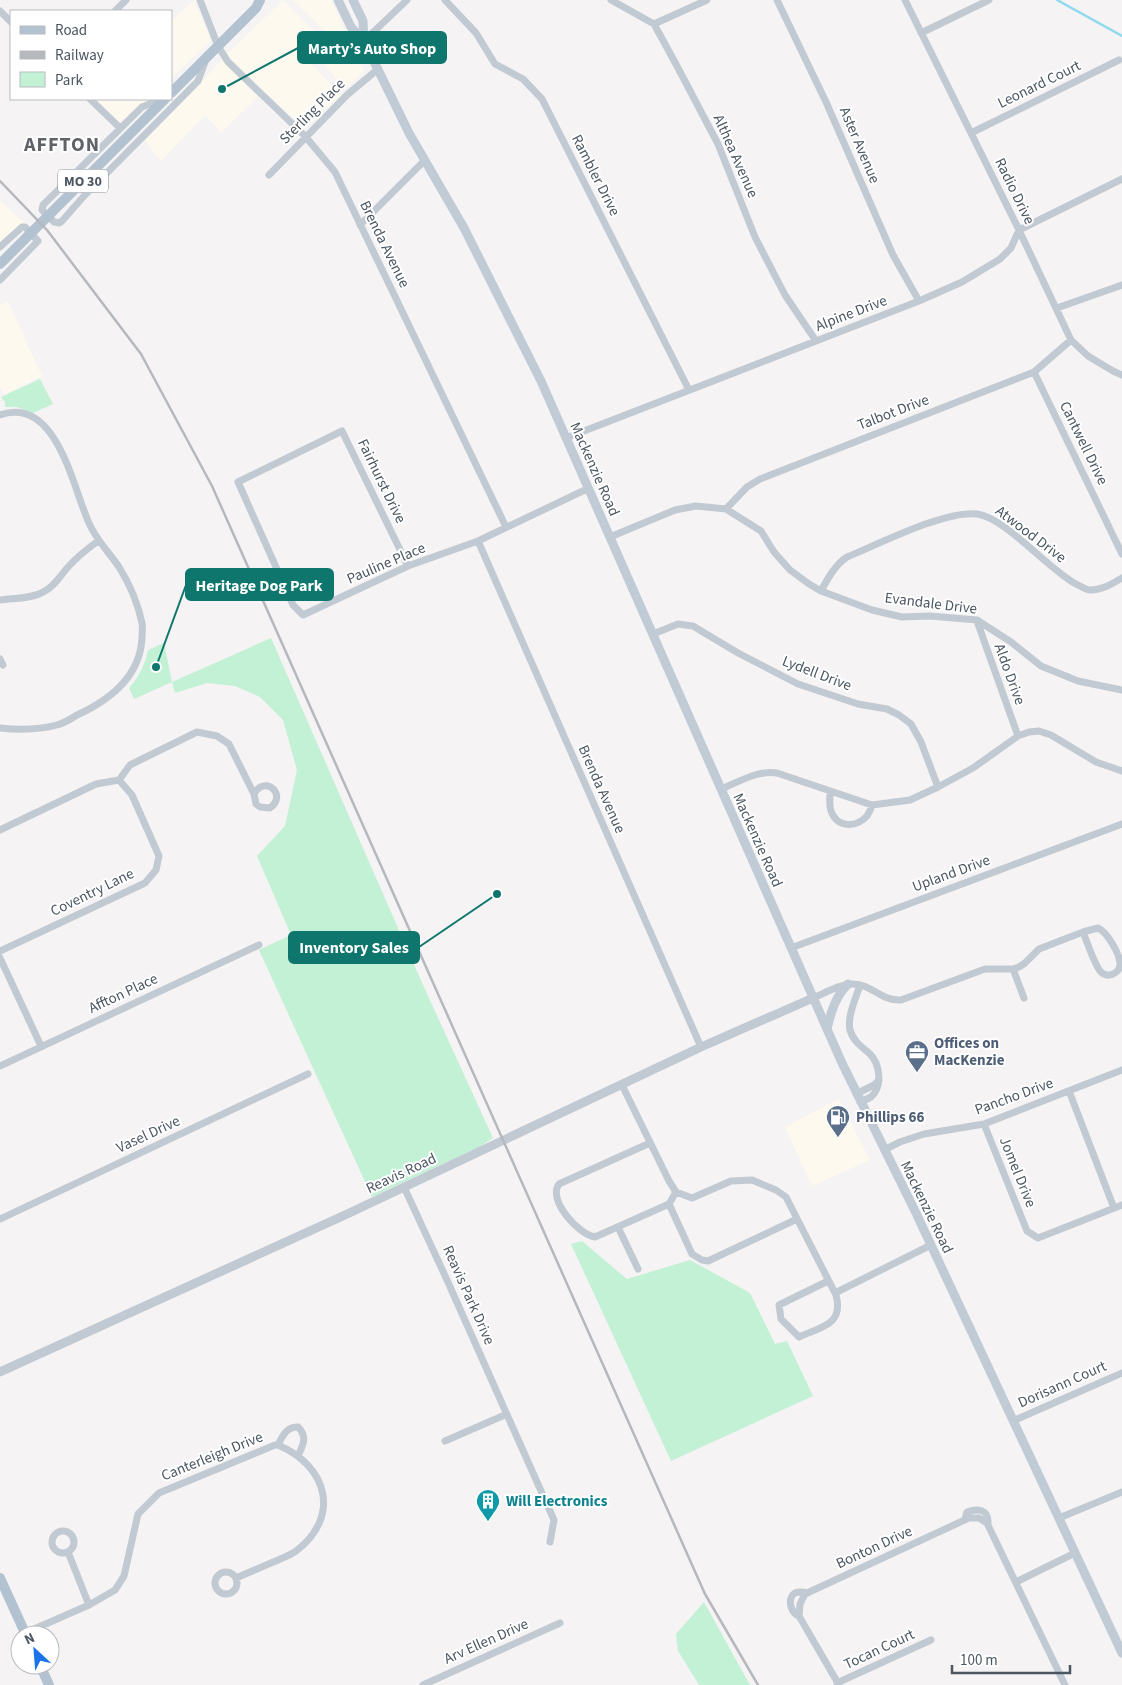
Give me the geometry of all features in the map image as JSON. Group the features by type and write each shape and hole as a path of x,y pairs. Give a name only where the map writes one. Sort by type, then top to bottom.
{"main road":[{"path":"172,92 258,4 270,0"},
{"name":"Mackenzie Road","path":"338,0 351,27 364,41 409,133 474,247 537,373 858,1098 931,1245 1122,1653"},
{"name":"Mackenzie Road","path":"353,0 363,21 364,41"},
{"name":"MO 30","path":"0,264 163,100"},
{"path":"827,1029 836,1000 848,984"},
{"path":"0,1578 22,1625"}],"street":[{"path":"116,10 126,0"},
{"name":"Brenda Avenue","path":"200,0 218,46 228,62 306,136 335,172 506,527"},
{"path":"364,41 408,0"},
{"name":"Rambler Drive","path":"445,0 476,33 495,64 523,79 542,99 689,390"},
{"path":"611,0 654,24 707,0"},
{"name":"Aster Avenue","path":"777,0 826,102 893,255 919,301"},
{"name":"Radio Drive","path":"905,0 1019,230 1071,340 1088,356 1122,375"},
{"path":"922,33 989,0"},
{"path":"0,11 10,21"},
{"name":"Althea Avenue","path":"654,24 718,144 755,237 785,295 816,341"},
{"path":"161,100 142,107 43,205 42,210 54,222 59,223 62,221 84,196 198,81 206,58"},
{"name":"Leonard Court","path":"971,132 1119,60"},
{"name":"Sterling Place","path":"269,175 347,95 378,69"},
{"path":"91,100 120,128"},
{"path":"360,225 424,161"},
{"path":"1019,230 1122,179"},
{"path":"0,247 20,228 25,227 37,239 36,244 0,280"},
{"name":"Alpine Drive","path":"566,438 919,301 962,282 1000,259 1011,248 1019,230"},
{"path":"1057,308 1122,285"},
{"name":"Talbot Drive","path":"726,509 748,487 760,479 1034,372 1071,340"},
{"name":"Cantwell Drive","path":"1034,372 1122,554"},
{"path":"0,415 17,413 29,416 40,422 50,432 71,471 89,524 98,541 119,567 137,606 143,625 139,659 128,677 106,700 58,725 37,729 0,728"},
{"name":"Fairhurst Drive","path":"238,482 342,430 408,566"},
{"name":"Pauline Place","path":"238,482 293,605 303,615 408,566 478,541 589,488"},
{"name":"Evandale Drive","path":"610,537 675,510 696,506 726,509 761,531 774,552 790,570 821,591 872,610 902,617 930,616 977,620 1011,642 1042,666 1078,681 1122,690"},
{"name":"Atwood Drive","path":"821,591 834,569 848,557 934,521 977,514 989,517 1068,580 1088,590 1109,586 1122,578"},
{"path":"0,600 23,598 42,593 56,582 84,551 98,541"},
{"name":"Brenda Avenue","path":"478,541 701,1048"},
{"name":"Aldo Drive","path":"977,620 1018,736"},
{"name":"Lydell Drive","path":"653,634 678,624 693,626 738,653 798,684 858,704 887,709 899,715 911,724 921,742 938,787"},
{"path":"0,830 96,784 119,780 130,765 197,732 217,736 228,744 254,794"},
{"path":"721,789 751,776 769,772 872,805 910,800 973,768 1018,736 1029,732 1045,732 1096,762 1122,771"},
{"name":"Coventry Lane","path":"0,951 145,883 156,870 159,856 132,795 119,780"},
{"path":"830,791 831,810 835,818 842,824 852,825 860,822 868,815 872,805"},
{"name":"Upland Drive","path":"790,948 1122,824"},
{"path":"813,998 848,984 860,984 888,999 901,1000 985,968 1013,969 1025,963 1039,949 1083,932 1098,928 1106,934 1120,964 1116,972 1107,975 1100,971 1083,932"},
{"name":"Affton Place","path":"0,1066 258,945"},
{"path":"0,958 41,1046"},
{"path":"1013,969 1024,998"},
{"path":"858,1098 879,1079 871,1055 854,1038 850,1028 860,984"},
{"name":"Reavis Road","path":"0,1372 813,998"},
{"name":"Pancho Drive","path":"884,1150 924,1134 984,1124 1122,1070"},
{"name":"Vasel Drive","path":"0,1219 308,1074"},
{"path":"622,1085 676,1192 692,1198 732,1181 752,1180 768,1185 786,1197 797,1218 834,1293 838,1304 838,1312 832,1322 799,1337 781,1319 779,1305 828,1281"},
{"path":"1069,1091 1114,1208 1122,1205"},
{"name":"Jomel Drive","path":"984,1124 1027,1231 1038,1238 1114,1208"},
{"path":"650,1143 559,1184 556,1188 556,1195 563,1210 572,1224 588,1236 595,1237 669,1204 676,1192"},
{"name":"Reavis Park Drive","path":"404,1187 554,1520 550,1542"},
{"path":"669,1204 692,1254 708,1261 797,1218"},
{"path":"618,1227 638,1269"},
{"path":"834,1293 931,1245"},
{"name":"Dorisann Court","path":"1013,1421 1122,1373"},
{"path":"445,1441 507,1414"},
{"name":"Canterleigh Drive","path":"46,1625 89,1605 114,1590 124,1576 138,1514 159,1493 277,1445 288,1430 294,1426 298,1427 303,1433 305,1442 298,1456"},
{"path":"236,1578 295,1552 317,1531 322,1516 322,1492 315,1473 298,1456 277,1445"},
{"path":"1059,1518 1122,1492"},
{"name":"Bonton Drive","path":"800,1616 800,1604 805,1594 965,1519 979,1518 988,1524 1064,1685"},
{"path":"68,1552 89,1605"},
{"path":"1016,1582 1075,1553"},
{"path":"808,1593 798,1592 794,1594 790,1600 791,1609 795,1615 800,1616 838,1684"},
{"name":"Arv Ellen Drive","path":"424,1685 560,1623"},
{"name":"Tocan Court","path":"838,1684 931,1640"}],"shaded area":[{"path":"194,0 211,41 172,77 172,20"},
{"path":"283,0 320,37 304,56 341,95 307,127 289,114 227,54"},
{"path":"293,0 331,0 364,71 344,90 316,53 328,34"},
{"path":"222,60 258,97 221,133 205,115 161,161 145,141"},
{"path":"96,100 147,100 121,123"},
{"path":"0,201 24,222 0,244"},
{"path":"8,301 42,376 4,395 0,386 0,305"},
{"path":"839,1099 870,1160 812,1186 785,1127"}],"green space":[{"path":"40,379 53,404 33,413 17,407 5,407 5,402 1,397"},
{"path":"271,638 423,985 493,1138 481,1146 372,1197 259,950 291,935 257,856 285,826 297,770 283,720 260,697 235,686 207,683 175,693 172,682"},
{"path":"164,643 172,682 134,699 129,688 141,671 148,650"},
{"path":"582,1241 627,1279 690,1260 750,1293 775,1344 787,1341 813,1396 671,1461 571,1244"},
{"path":"704,1602 750,1685 699,1685 678,1651 676,1634"}],"waterway":[{"path":"1057,0 1122,36"}],"railway":[{"path":"0,181 47,230 141,354 212,486 705,1594 758,1685"}],"place":[{"name":"Marty’s Auto Shop","path":"222,89"},
{"name":"Heritage Dog Park","path":"156,667"},
{"name":"Inventory Sales","path":"497,894"},
{"name":"Offices on MacKenzie","path":"917,1073"},
{"name":"Phillips 66","path":"838,1138"},
{"name":"Will Electronics","path":"488,1522"}],"district":[{"name":"AFFTON","path":"62,144"}]}
